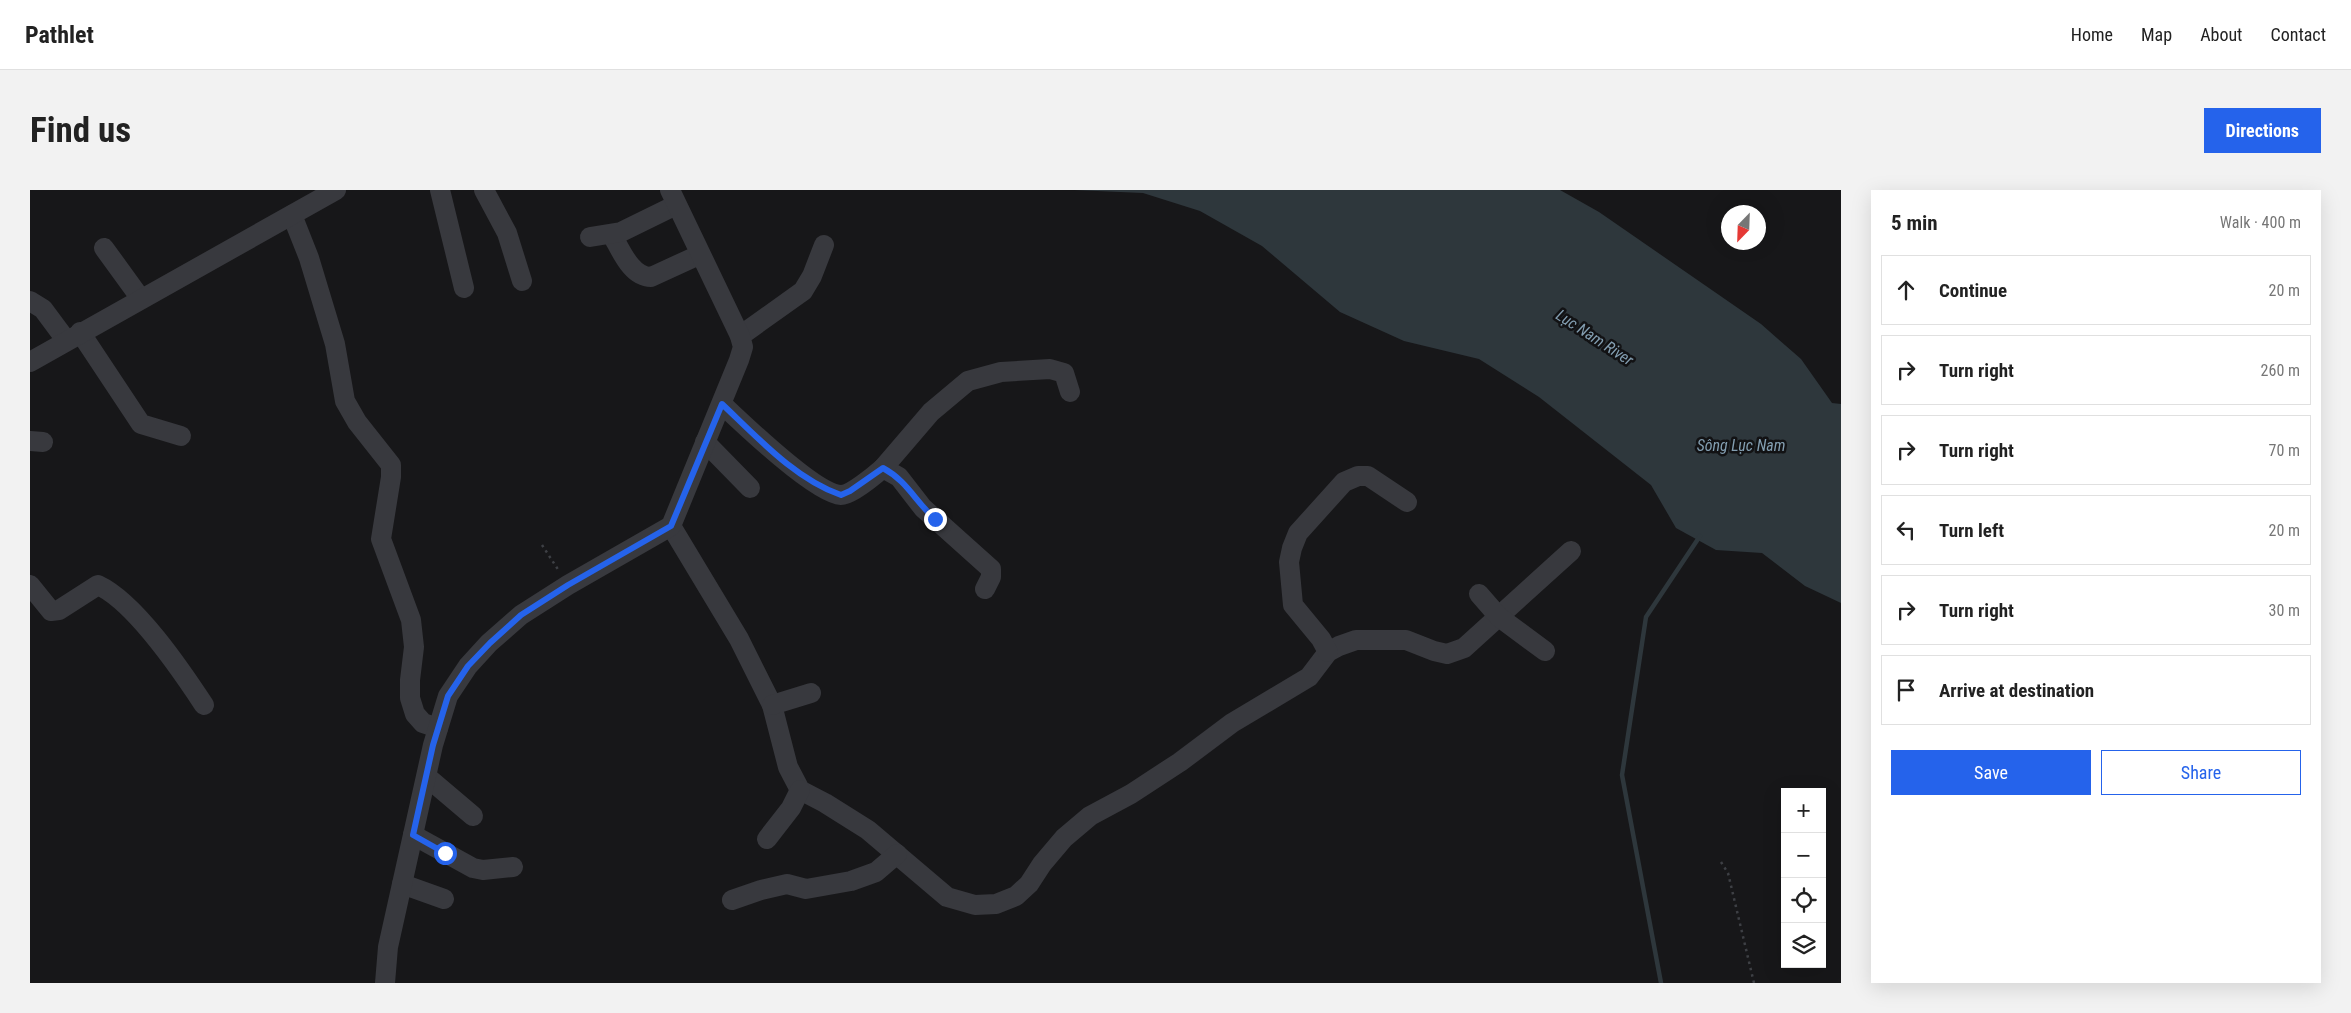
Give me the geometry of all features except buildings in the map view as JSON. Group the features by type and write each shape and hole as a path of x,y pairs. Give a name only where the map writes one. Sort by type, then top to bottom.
{"street":[{"path":"30,362 73,336 336,190"},
{"path":"440,190 464,288"},
{"path":"484,190 507,233 522,281"},
{"path":"385,983 388,947 438,728 448,696 468,666 521,615 568,585 671,526 722,404 743,347 740,336 699,255 673,197 612,235 590,237"},
{"path":"292,215 309,258 335,344 345,401 358,422 391,465 391,477 381,539 411,620 414,647 410,689 415,714 423,723 438,728"},
{"path":"612,235 636,273 643,277 650,277 699,255"},
{"path":"740,336 803,291 812,276 824,245"},
{"path":"104,248 141,299"},
{"path":"30,302 43,309 73,336 141,424 181,436"},
{"path":"722,404 796,469 841,495 850,491 883,468 931,412 968,381 1001,372 1050,369 1064,373 1070,392"},
{"path":"705,442 750,488"},
{"path":"883,468 899,477 923,508 991,569 991,577 985,589"},
{"path":"1328,652 1321,639 1293,605 1290,562 1292,548 1298,533 1344,482 1358,476 1368,476 1407,502"},
{"path":"671,526 740,640 772,705 788,767 800,790 868,830 947,897 975,905 996,904 1016,896 1029,884 1042,864 1064,838 1090,816 1131,794 1180,762 1232,723 1309,677 1328,652 1356,640 1406,640 1447,654 1464,648 1571,551"},
{"path":"30,585 52,611 59,610 98,585 110,590 143,623 204,705"},
{"path":"1479,594 1499,617 1546,651"},
{"path":"772,705 811,693"},
{"path":"427,777 473,816"},
{"path":"767,839 791,808 800,790"},
{"path":"413,835 473,868 483,870 513,867"},
{"path":"732,900 761,890 787,884 806,889 851,881 876,872 897,854"},
{"path":"402,884 444,899"}],"path":[{"path":"542,546 568,585"},
{"path":"1721,862 1728,873 1754,983"}],"water":[{"name":"Sông Lục Nam","path":"1074,190 1560,190 1599,212 1761,324 1801,359 1832,403 1841,404 1841,603 1805,586 1762,553 1716,550 1676,528 1651,485 1539,397 1479,359 1404,341 1340,312 1262,246 1200,211 1143,193"}],"waterway":[{"path":"1661,983 1622,775 1646,617 1700,536"}],"route":[{"path":"445,853 413,835 433,745 448,696 468,666 521,615 568,585 671,526 722,404 766,445 817,484 841,495 850,491 883,468 899,477 923,508 935,519"}],"water label":[{"name":"Lục Nam River","path":"1595,337"}]}
